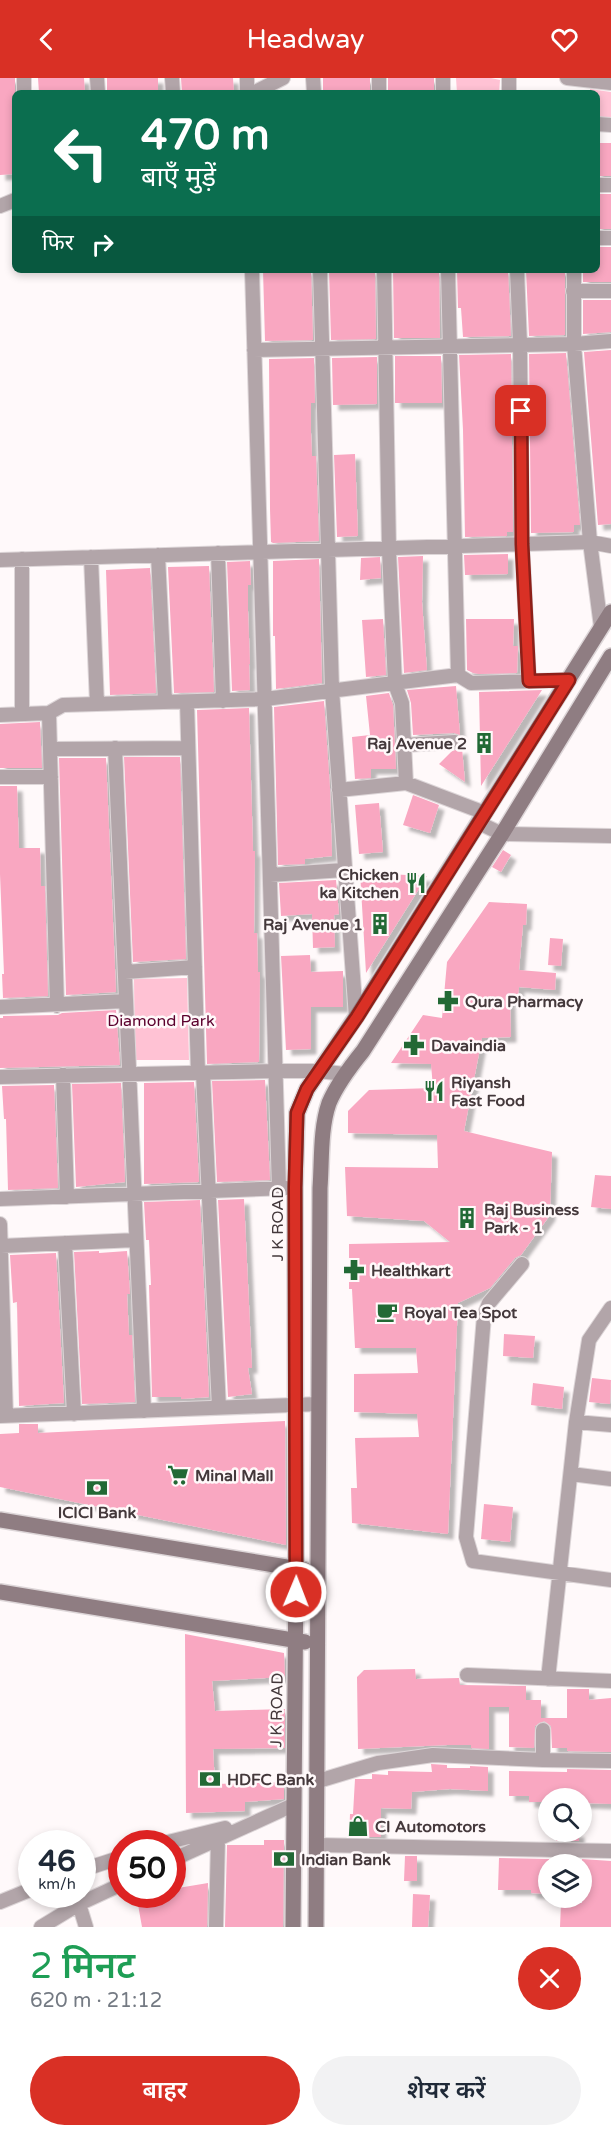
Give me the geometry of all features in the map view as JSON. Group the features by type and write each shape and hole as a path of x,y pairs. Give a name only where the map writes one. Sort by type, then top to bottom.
{"main road":[{"name":"J K ROAD","path":"293,1927 297,1113 318,1071 357,1017 611,612"},
{"path":"315,1927 320,1188 326,1114 345,1074 363,1052 502,834 611,656"},
{"path":"300,1105 326,1114"},
{"path":"0,1520 317,1573"},
{"path":"0,1592 316,1644"}],"street":[{"path":"259,90 283,78"},
{"path":"582,81 611,83"},
{"path":"252,273 279,1189"},
{"path":"321,273 332,690 357,1017"},
{"path":"384,273 389,550 395,684 402,703 406,783"},
{"path":"448,273 458,675"},
{"path":"517,273 522,544 529,681"},
{"path":"574,273 574,344 590,542 601,627"},
{"path":"573,291 611,291"},
{"path":"254,350 574,344 611,341"},
{"path":"0,560 389,550 590,542 611,546"},
{"path":"218,553 223,701"},
{"path":"158,555 165,702"},
{"path":"91,557 97,704"},
{"path":"22,559 22,714"},
{"path":"0,715 49,713 63,705 265,699 458,675 471,683 569,680"},
{"path":"187,702 195,967 219,1408"},
{"path":"49,713 57,1006"},
{"path":"404,745 455,742"},
{"path":"115,748 144,1411"},
{"path":"50,749 188,748"},
{"path":"0,777 51,777"},
{"path":"339,790 406,783 482,818 502,834 611,836"},
{"path":"270,875 344,870"},
{"path":"124,972 195,967"},
{"path":"0,1007 126,1001"},
{"path":"0,1077 276,1071 318,1071 345,1074"},
{"path":"63,1076 67,1197"},
{"path":"0,1199 295,1187"},
{"path":"0,1224 3,1416 319,1404"},
{"path":"1,1246 136,1240"},
{"path":"65,1243 74,1414"},
{"path":"522,1264 489,1303 484,1316 466,1537 474,1561 611,1580"},
{"path":"548,1679 576,1422 589,1340 611,1308"},
{"path":"576,1422 611,1425"},
{"path":"571,1474 611,1479"},
{"path":"466,1675 611,1681"},
{"path":"543,1730 543,1760"},
{"path":"315,1782 378,1762 433,1755 611,1761"},
{"path":"186,1853 293,1806"},
{"path":"186,1838 254,1822"},
{"path":"216,1927 218,1838"},
{"path":"317,1845 611,1851"},
{"path":"0,1902 18,1895"},
{"path":"41,1927 72,1908"},
{"path":"80,1908 86,1927"}],"green space":[{"path":"456,78 500,80 499,90 457,90"},
{"path":"600,90 611,92 611,119 600,118"},
{"name":"Diamond Park","path":"187,978 189,1060 135,1060 134,979"}],"building":[{"path":"0,78 15,78 15,90 12,90 12,174 0,175"},
{"path":"38,78 84,78 85,90 39,90"},
{"path":"107,78 158,78 158,90 107,90"},
{"path":"181,78 233,78 234,90 182,90"},
{"path":"323,78 370,78 370,90 323,90"},
{"path":"388,78 434,78 434,90 388,90"},
{"path":"600,143 611,143 611,176 600,176"},
{"path":"600,194 611,194 611,229 600,229"},
{"path":"600,247 611,247 611,282 583,282 583,273 600,273"},
{"path":"263,273 311,273 313,340 265,341"},
{"path":"329,273 375,273 376,339 331,340"},
{"path":"393,273 439,273 440,338 394,338"},
{"path":"457,273 508,273 511,336 463,337 461,308 458,308"},
{"path":"526,273 565,273 565,335 529,336"},
{"path":"583,300 611,300 611,332 583,334"},
{"path":"611,350 611,524 598,525 584,352"},
{"path":"566,353 580,525 574,525 574,532 531,533 529,354"},
{"path":"511,354 513,532 507,532 507,536 465,537 459,355"},
{"path":"395,356 441,356 442,403 395,403"},
{"path":"377,357 377,404 333,405 332,358"},
{"path":"314,358 315,403 311,403 311,433 312,456 316,456 319,541 273,543 271,542 270,509 269,359"},
{"path":"355,454 358,536 337,537 334,455"},
{"path":"508,554 508,574 465,575 464,555"},
{"path":"423,556 422,602 427,670 404,673 398,557"},
{"path":"380,557 381,578 360,580 361,558"},
{"path":"319,559 322,683 276,689 273,561"},
{"path":"250,561 251,585 248,585 248,611 250,690 232,691 227,562"},
{"path":"209,566 214,692 174,693 168,567"},
{"path":"150,568 156,693 110,695 106,570"},
{"path":"383,619 386,675 366,677 362,620"},
{"path":"466,619 514,619 513,646 518,646 517,673 479,674 467,670"},
{"path":"456,686 460,735 454,733 413,735 411,703 407,690"},
{"name":"Raj Avenue 2","path":"542,690 481,786 479,692"},
{"path":"389,693 393,705 396,769 371,769 371,778 355,779 352,737 370,735 366,696"},
{"path":"324,701 332,856 305,859 305,864 278,865 274,707"},
{"path":"249,708 253,851 255,851 254,933 257,933 258,972 260,972 259,1062 207,1064 197,710"},
{"path":"40,722 42,768 0,768 0,724"},
{"path":"462,748 465,782 439,764 452,751"},
{"path":"124,757 180,757 186,959 133,962"},
{"path":"59,758 106,758 116,992 66,995"},
{"path":"0,786 17,786 19,848 40,848 41,886 45,886 48,996 3,998"},
{"path":"413,795 439,805 430,833 403,825"},
{"path":"379,803 383,852 359,854 355,805"},
{"path":"503,850 511,855 501,872 492,867"},
{"name":"Raj Avenue 1","path":"360,872 385,874 385,880 387,874 427,876 366,973"},
{"path":"336,880 339,914 334,915 335,947 313,948 312,914 281,916 279,883"},
{"name":"Raj Business Park - 1","path":"489,902 527,904 519,970 556,973 555,990 519,987 518,999 510,999 511,1037 482,1038 464,1131 552,1152 550,1215 521,1255 515,1258 490,1288 458,1303 448,1534 352,1523 351,1488 357,1488 355,1438 419,1437 417,1414 354,1412 354,1374 418,1373 416,1348 355,1348 352,1289 349,1289 349,1244 450,1242 424,1221 347,1216 345,1167 438,1168 437,1135 348,1133 348,1111 369,1090 433,1088 431,1064 391,1063 423,1015 442,1018 447,962"},
{"path":"550,938 563,939 561,966 548,965"},
{"path":"310,955 311,972 343,971 343,1007 311,1007 311,1049 286,1050 281,956"},
{"path":"116,1010 120,1065 0,1068 0,1018 3,1016 58,1015"},
{"path":"265,1080 270,1180 217,1182 212,1081"},
{"path":"194,1082 199,1182 144,1184 144,1083"},
{"path":"121,1083 125,1182 76,1187 72,1084"},
{"path":"54,1085 58,1188 8,1190 6,1119 4,1119 2,1086"},
{"path":"595,1175 611,1176 611,1209 591,1207"},
{"path":"244,1199 252,1368 248,1368 252,1394 228,1397 218,1200"},
{"path":"200,1200 209,1397 181,1399 181,1397 152,1397 149,1285 151,1285 144,1202"},
{"path":"99,1251 99,1253 127,1251 130,1294 127,1294 129,1335 132,1335 135,1402 82,1404 74,1252"},
{"path":"56,1253 64,1403 19,1406 17,1302 13,1303 10,1255"},
{"path":"504,1334 535,1336 533,1358 503,1356"},
{"path":"592,1378 611,1380 610,1404 589,1402"},
{"path":"533,1383 564,1387 562,1409 531,1405"},
{"path":"285,1421 286,1545 0,1487 0,1434 19,1433 19,1424 38,1424 38,1433"},
{"path":"484,1504 513,1507 510,1542 481,1539"},
{"path":"185,1634 284,1653 285,1677 212,1681 215,1711 285,1709 285,1748 213,1749 215,1784 284,1782 284,1799 245,1802 245,1811 186,1813"},
{"path":"415,1669 416,1679 459,1678 460,1685 526,1686 526,1700 541,1700 541,1718 567,1718 567,1689 589,1689 589,1700 611,1698 611,1752 567,1751 567,1748 552,1748 551,1726 544,1721 535,1726 534,1748 509,1747 509,1707 489,1707 489,1749 471,1748 471,1745 447,1745 358,1749 357,1677 364,1670"},
{"path":"431,1764 447,1765 447,1768 488,1767 488,1791 450,1789 412,1792 411,1809 381,1808 381,1837 349,1837 355,1779 372,1779 372,1774 388,1775 388,1771 432,1772"},
{"path":"567,1769 611,1770 611,1804 592,1803 592,1788 538,1788 538,1802 529,1802 529,1796 509,1796 509,1771 567,1772"},
{"path":"264,1840 284,1840 283,1927 225,1927 227,1845 264,1845"},
{"path":"405,1856 417,1856 417,1881 404,1881"},
{"path":"499,1858 538,1859 538,1893 531,1893 531,1890 498,1890"},
{"path":"592,1860 611,1861 611,1927 560,1927 561,1908 592,1908"},
{"path":"208,1883 207,1927 142,1927 139,1908 186,1908 186,1887"},
{"path":"413,1894 430,1895 428,1927 412,1927"}],"place":[{"name":"Raj Avenue 2","path":"484,743"},
{"name":"Chicken ka Kitchen","path":"416,883"},
{"name":"Raj Avenue 1","path":"380,924"},
{"name":"Qura Pharmacy","path":"448,1001"},
{"name":"Davaindia","path":"414,1045"},
{"name":"Riyansh Fast Food","path":"434,1091"},
{"name":"Raj Business Park - 1","path":"467,1218"},
{"name":"Healthkart","path":"354,1270"},
{"name":"Royal Tea Spot","path":"387,1312"},
{"name":"Minal Mall","path":"178,1475"},
{"name":"ICICI Bank","path":"97,1488"},
{"name":"HDFC Bank","path":"210,1779"},
{"name":"CI Automotors","path":"358,1826"},
{"name":"Indian Bank","path":"284,1859"}],"route":[{"path":"296,1592 295,1187 297,1113 318,1071 357,1017 569,680 529,681 522,544 521,411"}]}
